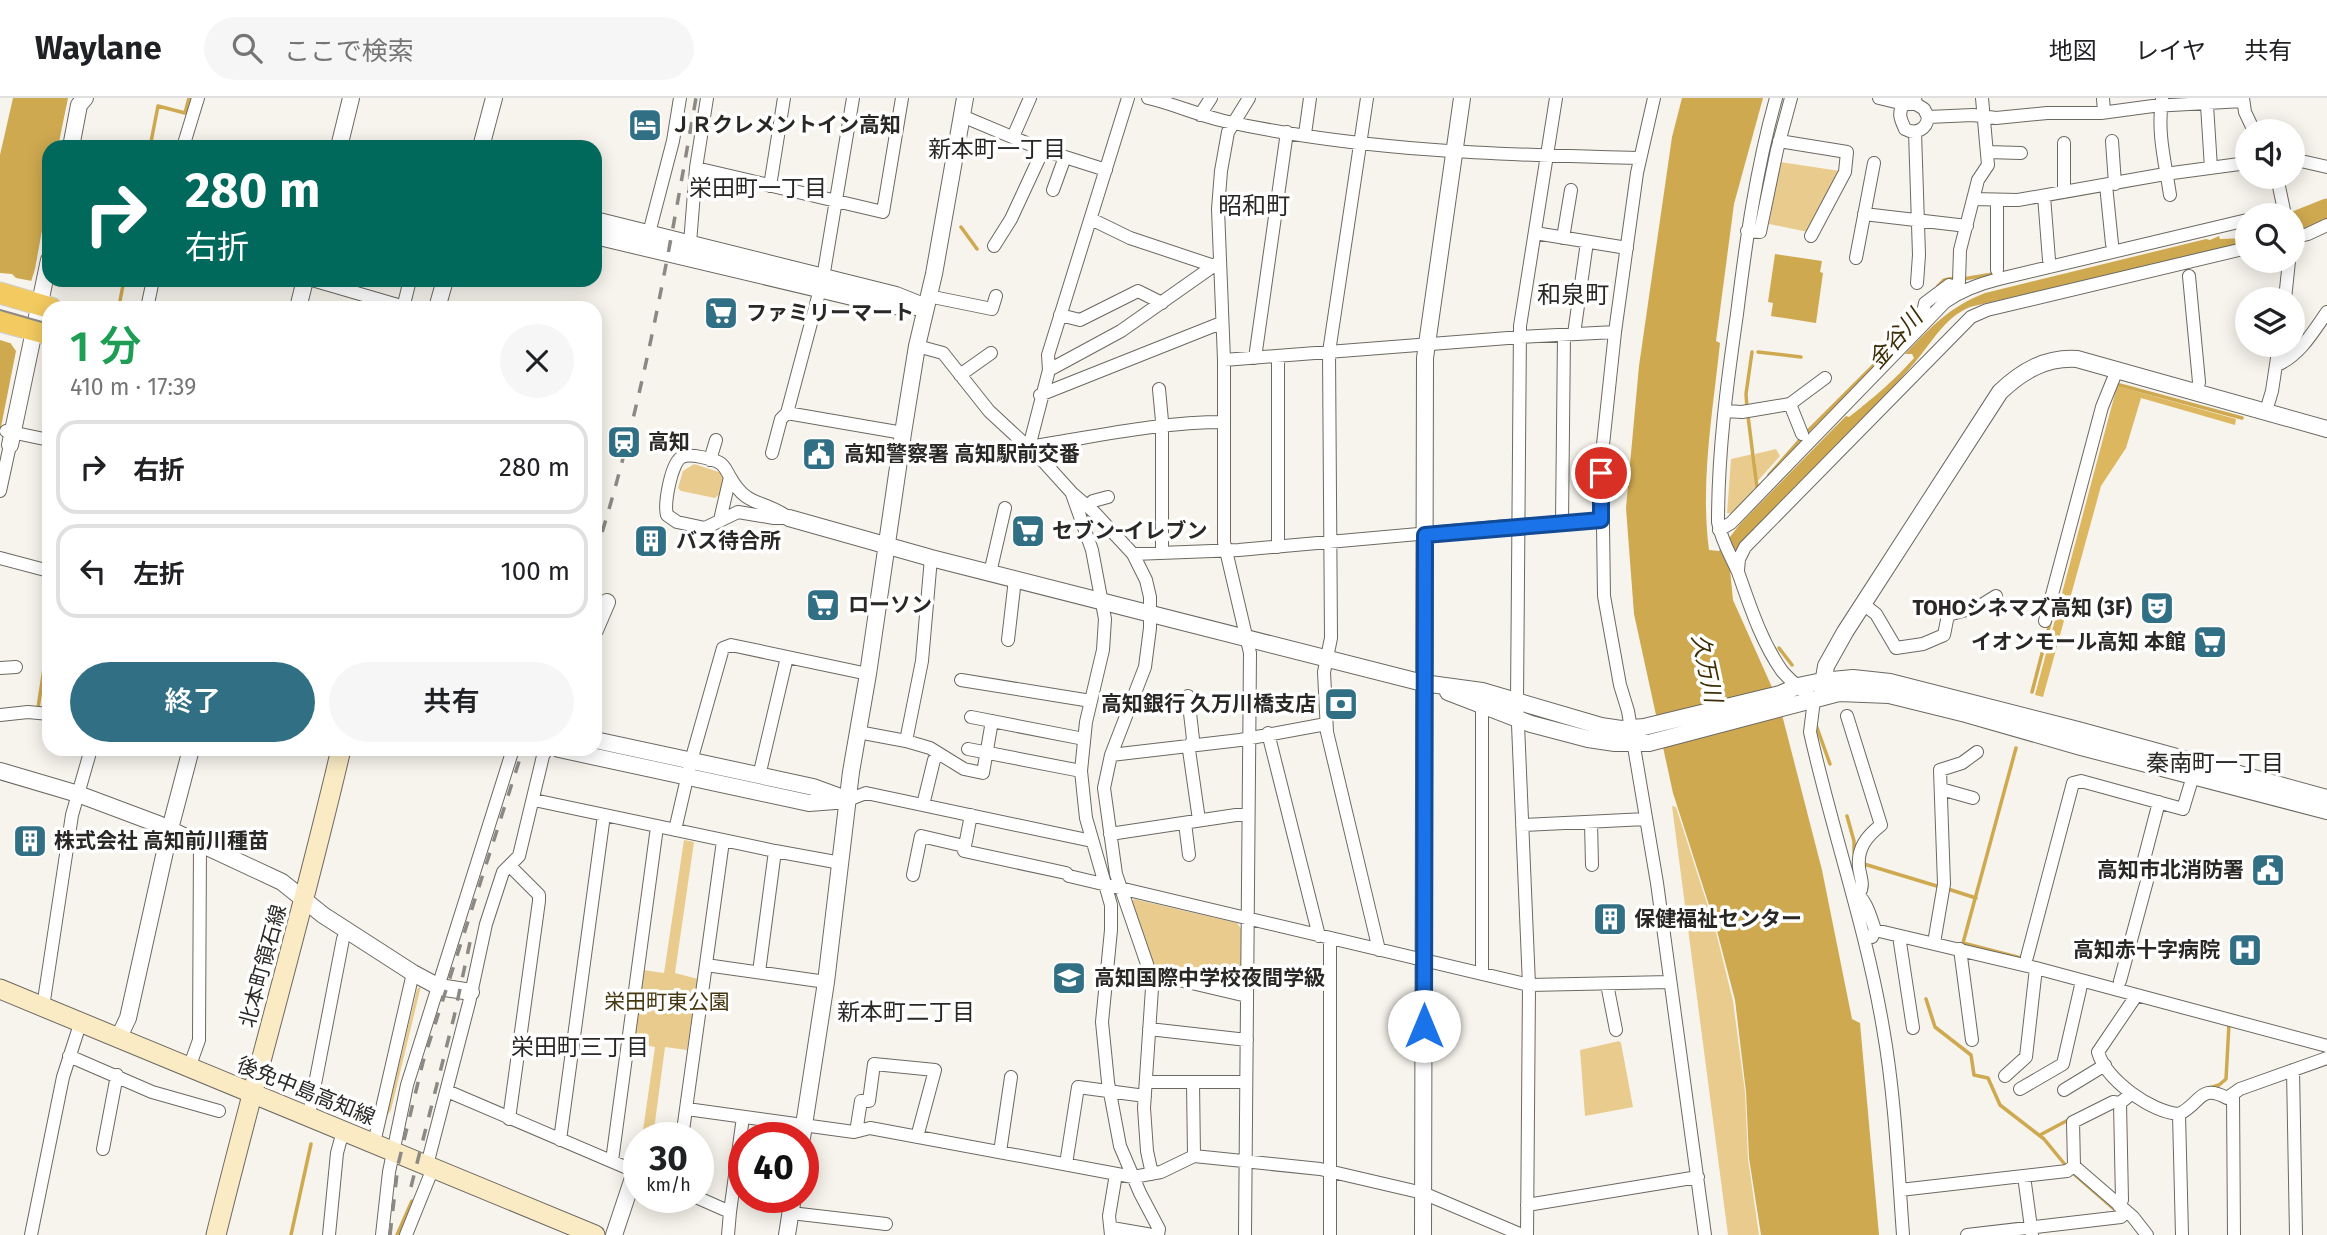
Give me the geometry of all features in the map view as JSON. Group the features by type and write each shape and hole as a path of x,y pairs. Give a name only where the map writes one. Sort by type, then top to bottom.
{"highway":[{"path":"0,293 39,305"}],"main road":[{"name":"北本町領石線","path":"216,1235 251,1093 305,902 339,756"},
{"name":"後免中島高知線","path":"0,989 596,1235"}],"street":[{"path":"72,140 79,105 85,98"},
{"path":"185,140 198,98"},
{"path":"341,140 351,98"},
{"path":"483,140 494,98"},
{"path":"649,233 673,141 680,98"},
{"path":"691,243 696,168 707,98"},
{"path":"770,186 785,98"},
{"path":"772,453 781,419 787,413 821,284 853,98"},
{"path":"696,168 883,212 902,98"},
{"path":"804,1122 826,982 848,800 903,433 965,98"},
{"path":"1013,137 1030,98"},
{"path":"1028,447 1040,395 1049,370 1048,355 1128,98"},
{"path":"1200,115 1211,98"},
{"path":"1245,1235 1250,653 1226,551 1224,360 1217,264 1217,209 1228,132 1249,98"},
{"path":"1305,134 1310,98"},
{"path":"1367,98 1329,352 1331,638 1324,672 1326,724 1379,950"},
{"path":"1423,1235 1424,961 1430,684 1425,535 1426,345 1462,98"},
{"path":"819,1131 854,1132 870,1128 1133,1177 1161,1172 1194,1156 1330,1170 1423,1193 1525,1235 1529,985 1517,719 1521,337 1556,98"},
{"path":"1654,98 1640,158 1615,332 1602,454 1604,596 1620,685 1636,733 1705,1235"},
{"path":"1776,98 1762,149 1747,231 1718,478 1720,533 1766,645 1784,673 1817,700"},
{"path":"1747,231 1760,232 1791,98"},
{"path":"1879,98 1912,102 1924,109 1928,117 1925,127 1915,132 1905,130 1900,119 1900,112 1912,102"},
{"path":"1720,533 1960,279 1958,260 1978,180 1988,165 1982,98"},
{"path":"2045,98 2046,113"},
{"path":"2103,98 2104,113"},
{"path":"1154,99 1233,123 1361,142 1547,156 1640,158"},
{"path":"1928,117 1996,118 2046,113 2104,113 2161,102 2207,105 2243,100 2249,119"},
{"path":"2161,102 2159,111 2165,174 2170,195"},
{"path":"2207,105 2211,168"},
{"path":"962,116 1043,150 1106,170"},
{"path":"1255,358 1287,132"},
{"path":"1915,132 1917,283"},
{"path":"1779,141 1848,148 1845,173 1811,236"},
{"path":"2112,141 2112,244"},
{"path":"2064,143 2064,192"},
{"path":"994,246 1011,219 1043,150"},
{"path":"1987,152 2021,153"},
{"path":"1053,190 1065,157"},
{"path":"2305,162 2327,167"},
{"path":"1856,258 1874,163"},
{"path":"1973,199 1997,201 2044,196 2165,174 2235,165"},
{"path":"1563,238 1571,190"},
{"path":"2044,196 2049,260"},
{"path":"1997,201 1997,270"},
{"path":"1864,214 1967,226"},
{"path":"1091,219 1130,238 1217,264"},
{"path":"602,222 691,243 821,284"},
{"path":"1929,313 1973,286 2235,223"},
{"path":"2305,235 2327,225"},
{"path":"1535,233 1627,248"},
{"path":"602,237 821,284 927,302 992,309 996,296"},
{"path":"1562,522 1569,334 1587,242"},
{"path":"1736,568 1745,547 1971,317 1987,310 2235,251"},
{"path":"1049,370 1121,331 1217,264"},
{"path":"2189,275 2199,382 2197,391"},
{"path":"0,491 26,328 39,305 43,287"},
{"path":"335,287 381,301"},
{"path":"1060,315 1080,320 1138,291 1162,303"},
{"path":"2277,365 2295,354 2327,312"},
{"path":"1040,395 1221,323"},
{"path":"1224,360 1615,332"},
{"path":"917,346 943,353 989,411 1043,461 1072,494 1133,554 1146,580 1150,613 1149,650 1143,677 1111,755 1104,783 1120,887 1152,988 1145,1089 1147,1151 1152,1174"},
{"path":"960,374 991,353"},
{"path":"1278,356 1278,547"},
{"path":"2266,411 2278,357"},
{"path":"1903,1235 1896,1131 1883,1030 1856,892 1810,732 1826,666 2000,392 2030,368 2062,359 2077,359 2327,429"},
{"path":"2045,621 2102,407 2117,370"},
{"path":"1725,411 1746,411 1790,404 1825,378"},
{"path":"1159,389 1162,552"},
{"path":"1790,404 1802,434"},
{"path":"787,413 903,433"},
{"path":"1028,447 1161,426 1224,422"},
{"path":"10,436 42,439"},
{"path":"710,460 716,440"},
{"path":"789,518 777,509 743,497 724,466 710,460 690,455 679,459 673,471 666,511 673,521 705,528 738,512 789,518 931,558 1430,684 1452,685 1517,701 1579,720 1636,733 1651,743 1781,702 1798,686 1853,678 1913,687 2327,798"},
{"path":"720,520 730,477"},
{"path":"1072,494 1092,550 1105,619 1104,650 1091,701 1081,771 1083,806 1111,905 1102,1022 1120,1146 1158,1229 1158,1235"},
{"path":"1087,506 1093,501 1108,497"},
{"path":"990,573 1005,508"},
{"path":"1133,554 1226,551 1601,520"},
{"path":"0,558 42,569"},
{"path":"906,741 922,661 931,558"},
{"path":"1008,640 1015,579"},
{"path":"1863,604 1876,614 1896,648 1923,645 1944,635 1948,615 1980,606 1996,596"},
{"path":"674,830 723,648 731,645 868,674"},
{"path":"759,776 787,657"},
{"path":"0,668 16,667"},
{"path":"961,680 1091,701"},
{"path":"1430,684 1517,719 1588,739 1636,733 1781,702 1817,700 1839,693 1911,700 2327,811"},
{"path":"1188,696 1193,739 1189,750 1199,820"},
{"path":"1482,705 1482,974"},
{"path":"0,715 42,713"},
{"path":"1847,716 1881,825 1869,834 1862,844 1858,866 1863,887 1856,892"},
{"path":"971,717 1084,739"},
{"path":"858,732 906,741 939,754 964,769 983,773 992,722"},
{"path":"1111,755 1191,746 1326,724"},
{"path":"1268,733 1324,938 1330,1235"},
{"path":"602,742 809,803 848,800 866,793 1092,841"},
{"path":"968,749 1081,771"},
{"path":"1934,943 1943,888 1940,770 1962,763 1977,752"},
{"path":"923,805 934,760 939,754"},
{"path":"602,755 759,776 813,786 848,800"},
{"path":"43,1007 72,815 89,756"},
{"path":"119,1037 128,1018 189,756"},
{"path":"382,1235 393,1151 407,1085 511,756"},
{"path":"406,1235 430,1166 486,924 503,872 519,856 543,756"},
{"path":"0,771 78,794 200,844 282,883 347,931 413,973 439,986 471,992"},
{"path":"2027,957 2073,783 2081,781 2183,809 2193,776"},
{"path":"1941,789 1973,798"},
{"path":"534,800 723,841 841,863"},
{"path":"2120,981 2147,881 2142,867 2158,802"},
{"path":"560,1140 604,815"},
{"path":"971,815 964,851 1066,873 1069,876 1324,938 1529,985 1670,982"},
{"path":"1110,834 1248,815"},
{"path":"1522,825 1646,820"},
{"path":"1591,822 1592,865"},
{"path":"1185,823 1189,855"},
{"path":"612,1161 657,827"},
{"path":"913,875 921,836 964,846"},
{"path":"685,1122 723,841"},
{"path":"189,1068 199,1040 200,844"},
{"path":"759,972 775,851"},
{"path":"509,1119 539,901 539,895 510,866"},
{"path":"1856,892 1875,930 2036,968 2327,1046"},
{"path":"1867,948 1875,930"},
{"path":"309,1115 343,939 347,931"},
{"path":"1899,936 1913,1028"},
{"path":"1959,949 1972,1040"},
{"path":"706,965 826,982"},
{"path":"2005,1076 2026,1057 2036,968"},
{"path":"374,1143 413,973"},
{"path":"1149,974 1247,996"},
{"path":"2020,1089 2063,1064 2082,981"},
{"path":"1608,984 1616,1030"},
{"path":"2136,996 2098,1052 2105,1065 2131,1094 2161,1111 2179,1114 2205,1093 2214,1091 2227,1098 2240,1089 2327,1058"},
{"path":"31,1235 69,1056 81,1021"},
{"path":"1149,1029 1247,1040"},
{"path":"69,1056 152,1092 219,1111"},
{"path":"862,1130 858,1126 861,1101 869,1101 874,1064 935,1070 917,1137"},
{"path":"2064,1090 2105,1065"},
{"path":"2293,1070 2296,1235"},
{"path":"103,1149 117,1075"},
{"path":"1000,1152 1011,1077"},
{"path":"1066,1164 1078,1087 1145,1089 1193,1082 1247,1082"},
{"path":"1193,1082 1194,1156"},
{"path":"447,1091 623,1166"},
{"path":"2070,1168 2073,1122 2113,1102 2120,1102 2131,1094"},
{"path":"2233,1094 2234,1235"},
{"path":"2120,1102 2120,1211"},
{"path":"687,1109 764,1122"},
{"path":"2179,1114 2182,1235"},
{"path":"742,1122 743,1117"},
{"path":"329,1235 337,1153 343,1131"},
{"path":"1900,1190 2070,1168"},
{"path":"2070,1168 2120,1211 2139,1223 2147,1235"},
{"path":"1116,1174 1109,1216 1111,1232 1152,1235"},
{"path":"2024,1176 2031,1231"},
{"path":"1527,1205 1698,1177"},
{"path":"614,1235 623,1210"},
{"path":"819,1210 886,1224"},
{"path":"1967,1235 2031,1231 2120,1211"},
{"path":"728,1235 730,1213"},
{"path":"787,1235 791,1213"}],"green space":[{"path":"1780,162 1840,171 1808,232 1769,224"},
{"path":"1776,449 1780,456 1756,483 1755,454"},
{"path":"1753,454 1755,488 1732,514 1727,513 1731,459"},
{"path":"694,464 722,473 723,492 715,498 681,491 678,488 683,471"},
{"path":"1672,806 1676,807 1715,928 1733,1001 1745,1092 1748,1159 1759,1235 1728,1235"},
{"name":"栄田町東公園","path":"684,840 694,842 675,973 698,979 687,1050 665,1047 655,1122 644,1122 655,1047 633,1043 643,970 664,973"},
{"path":"1134,899 1237,923 1242,930 1242,988 1237,990 1154,968 1131,903"},
{"path":"421,986 391,1110 387,1116 417,989"},
{"path":"1619,1041 1633,1107 1585,1116 1580,1050"}],"shaded area":[{"path":"2117,386 2236,419 2235,425 2141,398 2126,448 2101,486 2043,697 2035,695"}],"water":[{"path":"13,98 68,98 59,140 42,140 42,230 35,269 11,344 16,351 0,432 0,155"},
{"name":"久万川","path":"1682,98 1763,98 1734,204 1716,341 1720,343 1706,499 1709,550 1719,551 1740,524 1846,416 1849,417 1907,366 1914,358 1912,354 1905,354 1923,335 1961,305 1985,293 2206,239 2219,236 2220,239 2235,238 2235,245 1970,307 1960,312 1944,325 1870,412 1744,542 1730,569 1733,600 1779,703 1822,870 1852,1019 1860,1023 1879,1235 1761,1235 1749,1158 1746,1092 1735,1000 1716,927 1673,793 1634,614 1626,508 1639,366 1672,137"},
{"path":"1775,254 1822,261 1820,272 1823,273 1816,323 1771,316 1773,303 1768,302"}],"pier":[{"path":"0,273 32,281 13,344 0,340"}],"waterway":[{"path":"151,140 158,106 185,113 189,98"},
{"name":"金谷川","path":"2305,218 2327,209"},
{"path":"961,227 977,249"},
{"path":"1963,279 1993,274"},
{"path":"1938,286 1944,280 1955,278"},
{"path":"120,301 123,287"},
{"path":"1769,475 1807,432 1918,321 1919,315"},
{"path":"1747,408 1746,394 1752,352"},
{"path":"1758,352 1801,357"},
{"path":"2115,386 2116,384 2242,418"},
{"path":"1748,416 1757,488 1759,486"},
{"path":"2032,692 2050,623"},
{"path":"1779,648 1792,665"},
{"path":"36,708 42,682"},
{"path":"1816,725 1830,764"},
{"path":"2016,748 1963,943 2021,958"},
{"path":"1847,816 1854,841 1854,853"},
{"path":"1864,864 1940,887"},
{"path":"1948,889 1976,898"},
{"path":"1926,999 1935,1027 1971,1055 1974,1075 1988,1078 2000,1105 2044,1139 2067,1167"},
{"path":"2209,1088 2226,1079 2229,1024"},
{"path":"2040,1135 2070,1119"},
{"path":"291,1235 311,1144"},
{"path":"2075,1175 2114,1209"},
{"path":"397,1235 412,1201"}],"tram line":[{"path":"0,310 42,322"}],"railway":[{"path":"602,532 641,385 665,271 696,98"},
{"path":"390,1235 398,1165 423,1062 521,756"},
{"path":"411,1187 470,942"}],"place":[{"name":"ＪＲクレメントイン高知","path":"645,125"},
{"name":"ファミリーマート","path":"721,313"},
{"name":"高知","path":"624,442"},
{"name":"高知警察署 高知駅前交番","path":"819,454"},
{"name":"セブン-イレブン","path":"1028,531"},
{"name":"バス待合所","path":"651,541"},
{"name":"ローソン","path":"823,605"},
{"name":"TOHOシネマズ高知 (3F)","path":"2157,608"},
{"name":"イオンモール高知 本館","path":"2210,642"},
{"name":"高知銀行 久万川橋支店","path":"1341,704"},
{"name":"株式会社 高知前川種苗","path":"30,841"},
{"name":"高知市北消防署","path":"2268,870"},
{"name":"保健福祉センター","path":"1610,919"},
{"name":"高知赤十字病院","path":"2245,950"},
{"name":"高知国際中学校夜間学級","path":"1069,978"}],"district":[{"name":"新本町一丁目","path":"997,149"},
{"name":"栄田町一丁目","path":"758,188"},
{"name":"昭和町","path":"1254,206"},
{"name":"和泉町","path":"1573,295"},
{"name":"秦南町一丁目","path":"2215,763"},
{"name":"新本町二丁目","path":"906,1012"},
{"name":"栄田町三丁目","path":"580,1047"}],"route":[{"path":"1424,1026 1425,535 1601,520 1601,473"}]}
